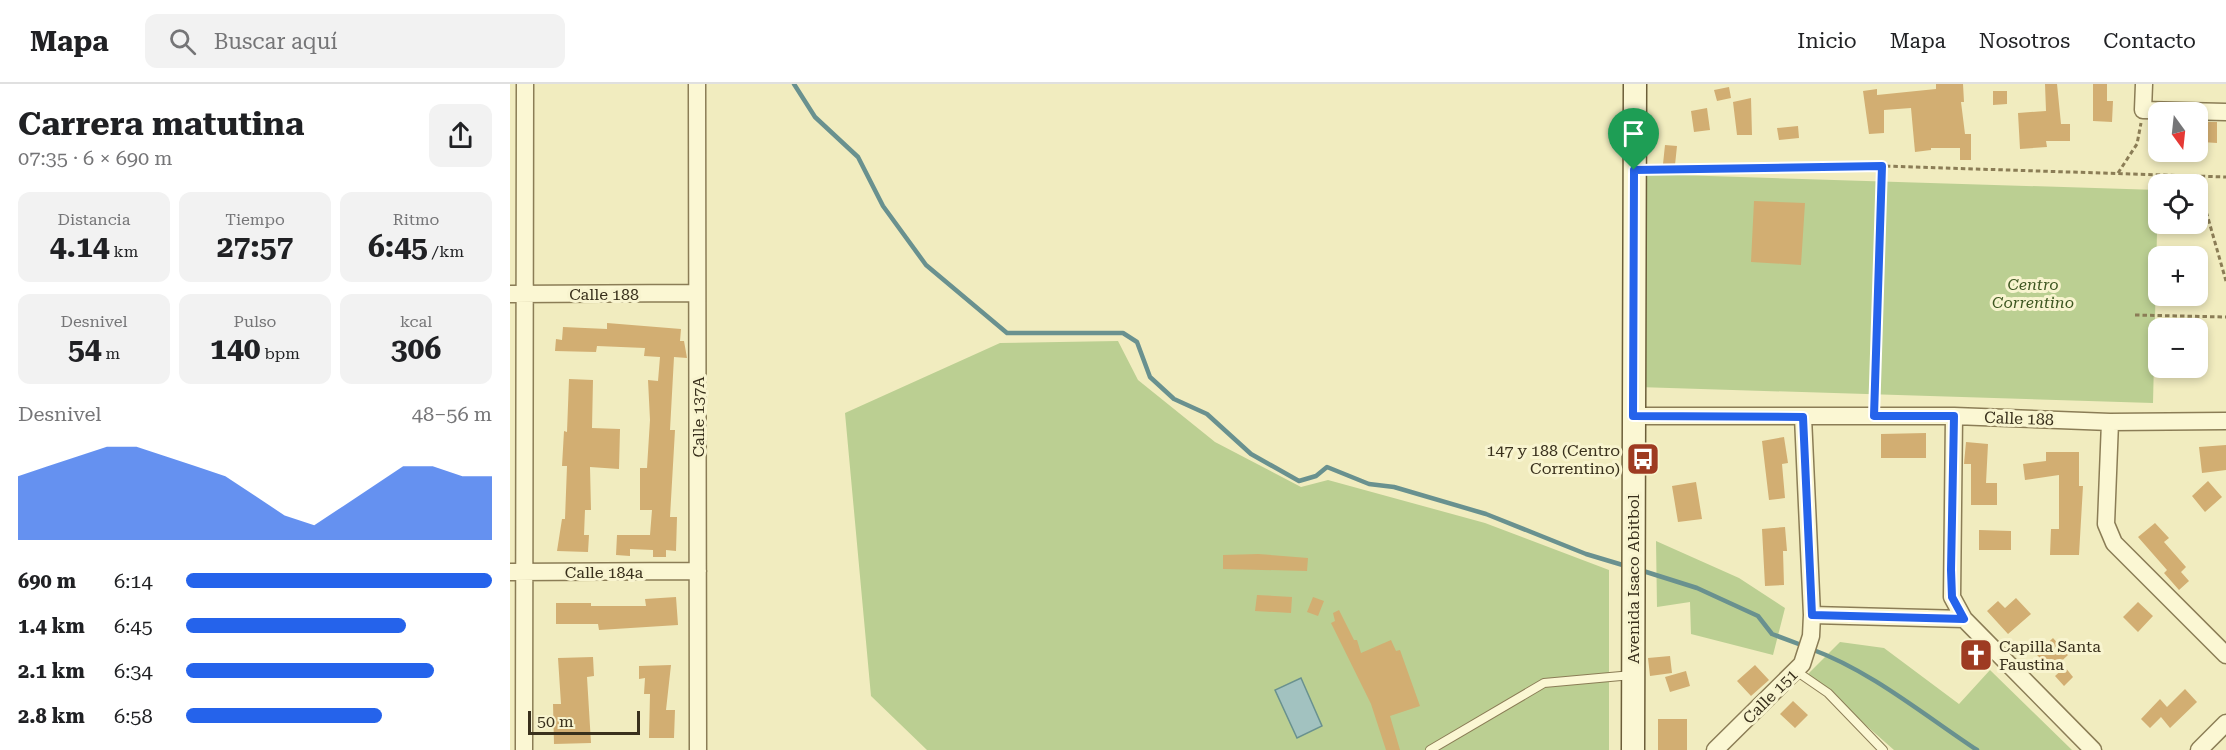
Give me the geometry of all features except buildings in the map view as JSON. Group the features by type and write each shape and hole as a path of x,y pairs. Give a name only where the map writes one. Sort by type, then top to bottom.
{"main road":[{"name":"Avenida Isaco Abitbol","path":"1633,750 1635,84"}],"street":[{"path":"524,750 517,572 517,144 525,84"},
{"name":"Calle 137A","path":"697,84 698,750"},
{"path":"2144,84 2143,110 2226,112"},
{"name":"Calle 188","path":"517,294 697,293"},
{"name":"Calle 188","path":"1633,416 1954,416 2110,422 2226,422"},
{"path":"1954,416 1952,597 1964,619 2093,750"},
{"name":"Calle 151","path":"1715,750 1799,667 1811,636 1803,417"},
{"path":"2110,422 2106,524 2114,543 2226,655"},
{"name":"Calle 184a","path":"517,572 698,571"},
{"path":"1812,615 1964,619"},
{"path":"2199,750 2226,723"}],"lane":[{"path":"1799,667 1828,693 1883,750"},
{"path":"1431,750 1544,683 1633,675"}],"path":[{"path":"2117,174 2137,144 2143,110"},
{"path":"1634,170 1882,166 2148,175"},
{"path":"1874,416 1882,166"},
{"path":"2208,176 2226,177"},
{"path":"2208,218 2226,280"},
{"path":"2135,315 2226,317"}],"green space":[{"name":"Centro Correntino","path":"1646,174 2148,190 2148,234 2157,234 2157,246 2148,246 2148,306 2155,306 2155,318 2148,318 2148,378 2154,378 2153,403 1638,387"},
{"path":"1118,341 1138,380 1215,442 1301,487 1328,480 1485,523 1609,570 1609,750 927,750 871,696 845,413 1000,343"},
{"path":"1656,541 1739,578 1785,608 1773,655 1691,634 1690,602 1657,607"},
{"path":"1840,642 1884,648 1959,704 1990,670 2072,750 1894,750 1808,674"}],"water":[{"path":"1301,678 1322,726 1297,738 1275,690"}],"waterway":[{"path":"794,84 815,117 858,157 883,206 926,265 1007,333 1123,333 1137,342 1150,377 1174,399 1207,414 1251,454 1299,481 1316,476 1327,467 1369,484 1394,487 1486,514 1586,554 1626,566"},
{"path":"1640,570 1697,588 1758,616 1772,634 1804,646"},
{"path":"1811,649 1876,681 1977,750"}],"place":[{"name":"147 y 188 (Centro Correntino)","path":"1643,459"},
{"name":"Capilla Santa Faustina","path":"1976,655"}],"route":[{"path":"1882,166 1874,416 1954,416 1952,597 1964,619 1812,615 1803,417 1633,416 1634,170 1882,166"}]}
